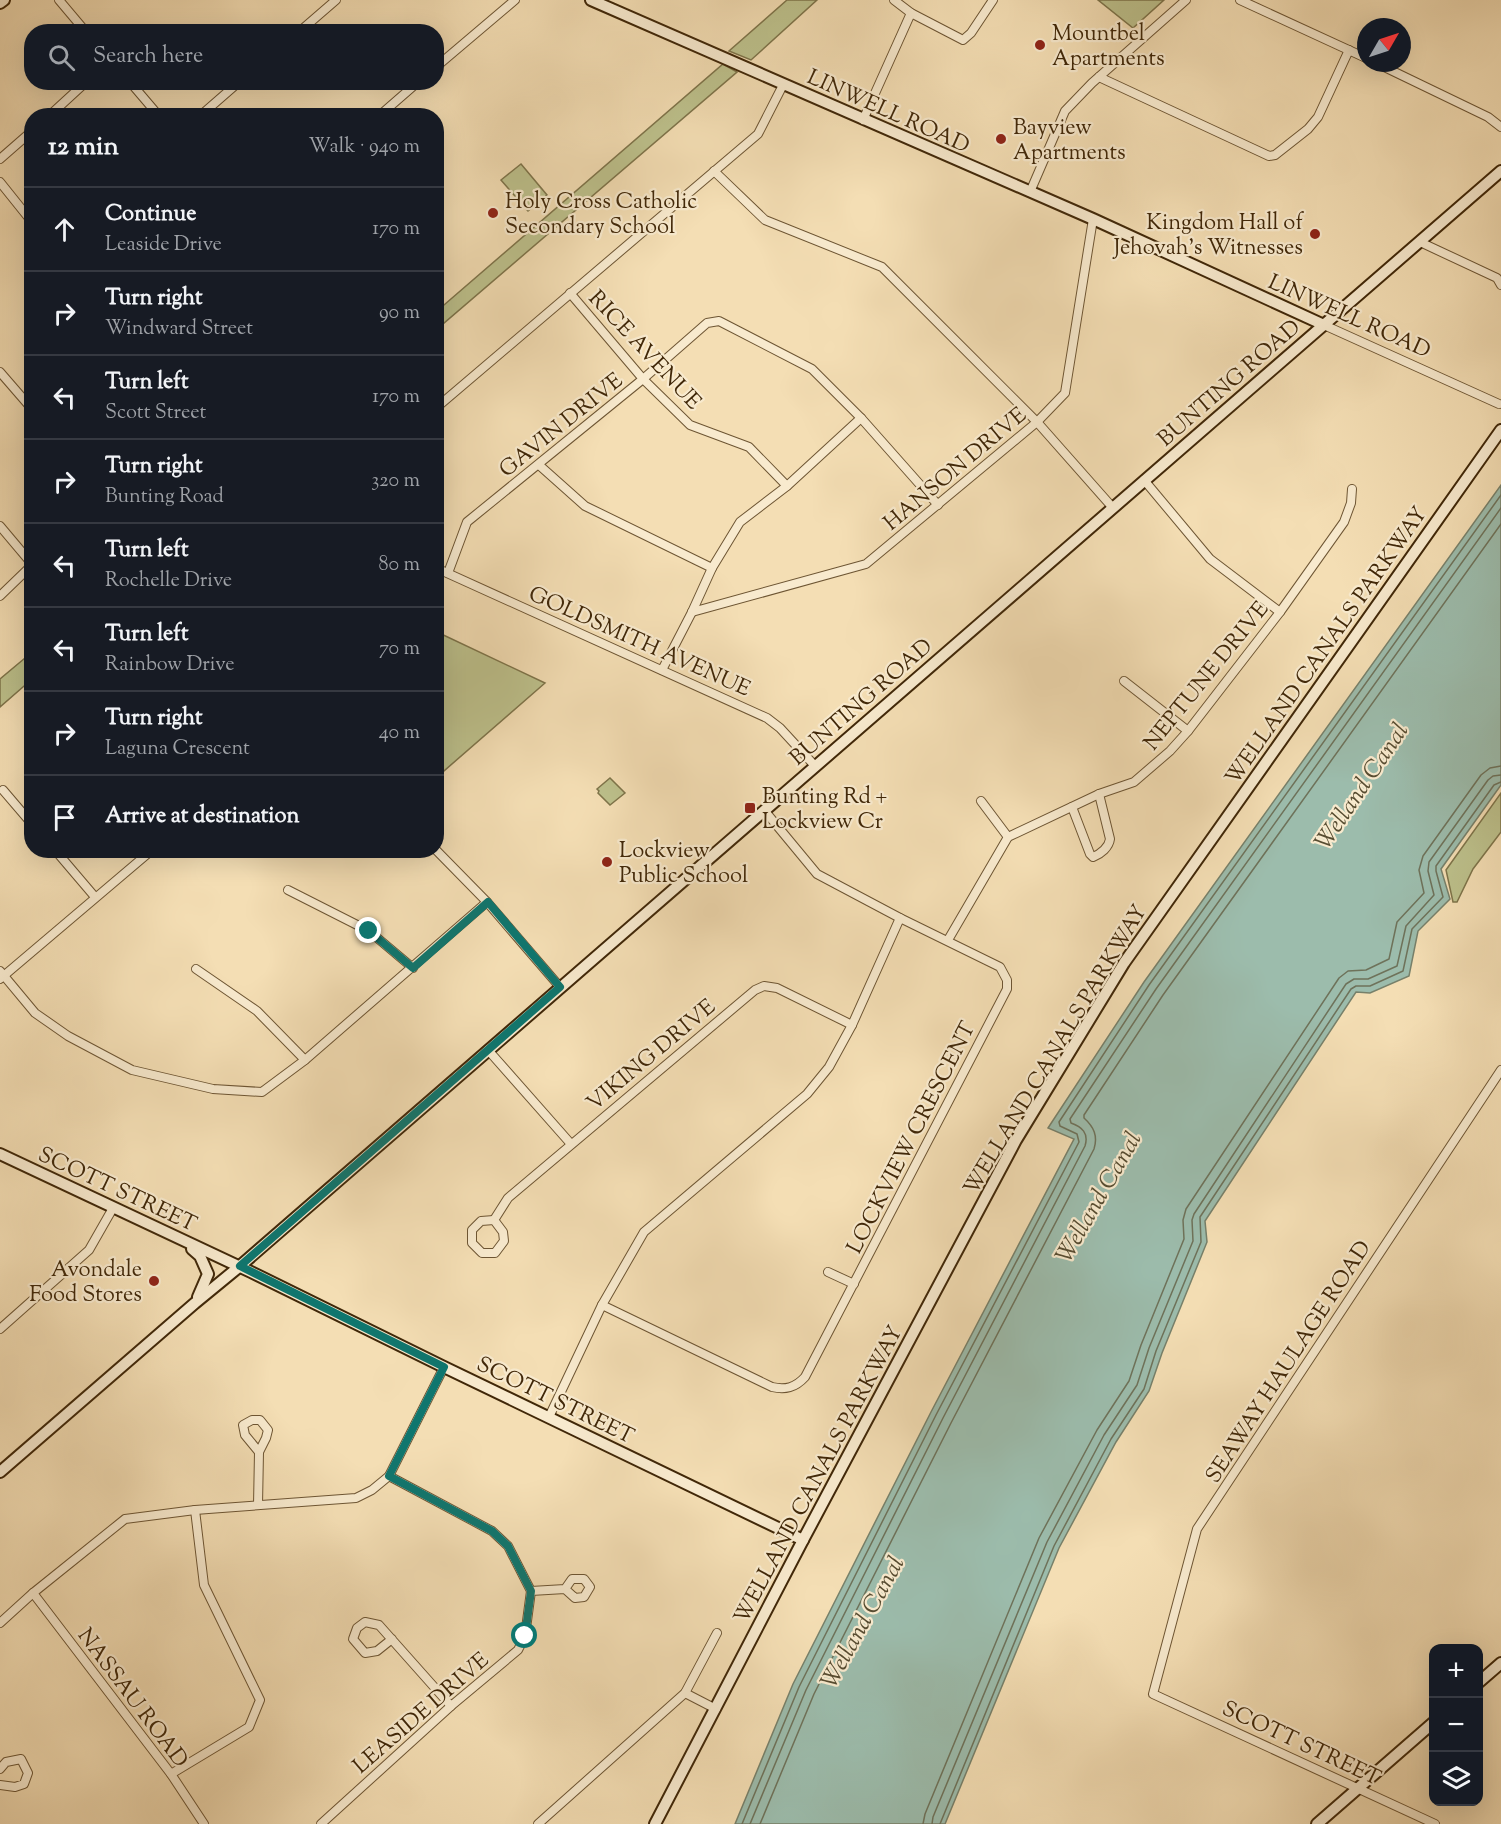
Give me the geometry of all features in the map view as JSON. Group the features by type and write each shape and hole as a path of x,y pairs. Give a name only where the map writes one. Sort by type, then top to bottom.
{"main road":[{"path":"0,3 4,0"},
{"name":"LINWELL ROAD","path":"591,0 1093,219 1324,325"},
{"name":"BUNTING ROAD","path":"0,1472 1501,171"},
{"name":"WELLAND CANALS PARKWAY","path":"655,1824 1016,1140 1124,963 1501,430"},
{"name":"SCOTT STREET","path":"0,1155 240,1266 803,1540"},
{"path":"169,1234 200,1256 206,1266 208,1274 195,1303"},
{"path":"1483,1679 1501,1663"},
{"path":"1317,1824 1429,1726"}],"street":[{"path":"59,0 79,24"},
{"path":"308,24 336,0"},
{"path":"444,60 515,0"},
{"path":"894,0 911,13 963,40 971,33 993,0"},
{"path":"1030,192 1065,111 1075,99 1186,0"},
{"path":"1240,0 1357,54"},
{"path":"863,120 911,13"},
{"path":"1099,77 1269,156 1275,155 1308,129 1318,117 1350,50"},
{"path":"1395,72 1488,117 1501,127"},
{"path":"444,401 758,134 783,85"},
{"path":"58,108 77,90"},
{"path":"137,90 152,108"},
{"path":"209,108 230,90"},
{"path":"388,108 409,90"},
{"path":"0,159 24,138"},
{"path":"714,171 765,220 882,267 1037,422 1113,508"},
{"path":"0,182 24,212"},
{"name":"HANSON DRIVE","path":"692,612 866,564 1037,422 1065,393 1093,219"},
{"path":"1420,242 1497,278 1501,285"},
{"name":"RICE AVENUE","path":"570,293 643,379 690,424 749,447 787,486"},
{"name":"GAVIN DRIVE","path":"448,573 468,522 643,379 707,323 718,321 812,369 861,418"},
{"name":"LINWELL ROAD","path":"1324,325 1499,404"},
{"path":"0,372 24,400"},
{"path":"662,670 712,568 740,522 787,486 861,418 938,505"},
{"path":"539,465 585,506 712,568"},
{"path":"1144,480 1210,559 1280,612"},
{"name":"NEPTUNE DRIVE","path":"1008,837 1099,794 1134,782 1170,752 1280,612 1344,522 1351,503 1352,489"},
{"path":"0,526 24,555"},
{"name":"GOLDSMITH AVENUE","path":"444,571 767,718 780,728 815,766"},
{"path":"0,596 24,573"},
{"path":"1124,681 1188,731"},
{"path":"3,790 24,815"},
{"path":"1072,807 1090,854 1093,857 1098,855 1109,844 1110,839 1099,794"},
{"path":"948,940 1008,837 981,801"},
{"name":"LOCKVIEW CRESCENT","path":"602,1305 772,1387 784,1390 799,1383 805,1377 854,1284 1006,989 1007,980 1000,967 817,874 764,810"},
{"path":"62,858 95,897"},
{"path":"142,858 1,975 35,1013 68,1036 132,1070 213,1089 262,1092 305,1060 488,902"},
{"path":"444,858 488,902 560,987"},
{"path":"288,890 369,931 413,968"},
{"path":"549,1417 602,1305 644,1232 807,1094 829,1067 852,1025 900,918"},
{"path":"196,969 257,1011 305,1060"},
{"name":"VIKING DRIVE","path":"494,1220 508,1198 755,990 764,986 777,988 852,1025"},
{"path":"488,1050 571,1144"},
{"name":"SEAWAY HAULAGE ROAD","path":"1153,1694 1197,1529 1501,1070"},
{"path":"0,1329 89,1250 113,1208"},
{"name":"VIKING DRIVE","path":"494,1220 503,1232 504,1241 495,1253 482,1253 472,1243 472,1230 480,1221 494,1220"},
{"path":"828,1272 854,1284"},
{"path":"0,1623 33,1593 125,1519 195,1510 356,1498 372,1490 389,1476 444,1367"},
{"path":"258,1505 259,1452"},
{"path":"389,1476 492,1531 508,1546 531,1591 565,1589"},
{"path":"171,1774 249,1727 261,1700 204,1585 195,1510"},
{"name":"LEASIDE DRIVE","path":"321,1824 451,1706 518,1650 525,1636 531,1591"},
{"name":"NASSAU ROAD","path":"33,1593 171,1774 204,1824"},
{"path":"392,1640 377,1651 365,1653 353,1639 357,1628 365,1622 379,1625 451,1706"},
{"path":"538,1824 685,1693 717,1633"},
{"path":"685,1693 716,1709"},
{"name":"SCOTT STREET","path":"1153,1694 1435,1824"},
{"path":"0,1769 6,1762 21,1759 28,1773 24,1784 0,1785"}],"green space":[{"path":"787,0 817,0 751,60 729,51"},
{"path":"1098,0 1164,0 1133,28"},
{"path":"723,64 737,72 444,323 444,305"},
{"path":"521,164 547,195 528,211 501,180"},
{"path":"444,635 545,683 444,771"},
{"path":"24,659 24,686 0,707 0,679"},
{"path":"610,778 625,793 610,805 597,789"},
{"path":"1501,793 1501,832 1473,869 1457,902 1453,902 1446,870"}],"water":[{"name":"Welland Canal","path":"1501,485 1501,785 1441,869 1450,899 1418,931 1409,976 1370,993 1356,992 1205,1221 1207,1242 1149,1391 1116,1442 1059,1548 945,1824 735,1824 793,1684 931,1412 1074,1139 1048,1128 1144,982"}],"place":[{"name":"Mountbel Apartments","path":"1040,45"},
{"name":"Bayview Apartments","path":"1001,139"},
{"name":"Holy Cross Catholic Secondary School","path":"493,213"},
{"name":"Kingdom Hall of Jehovah's Witnesses","path":"1315,234"},
{"name":"Bunting Rd + Lockview Cr","path":"750,808"},
{"name":"Lockview Public School","path":"607,862"},
{"name":"Avondale Food Stores","path":"154,1281"}],"route":[{"path":"369,931 413,968 488,902 560,987 240,1266 444,1367 389,1476 492,1531 508,1546 531,1591 525,1636"}]}
